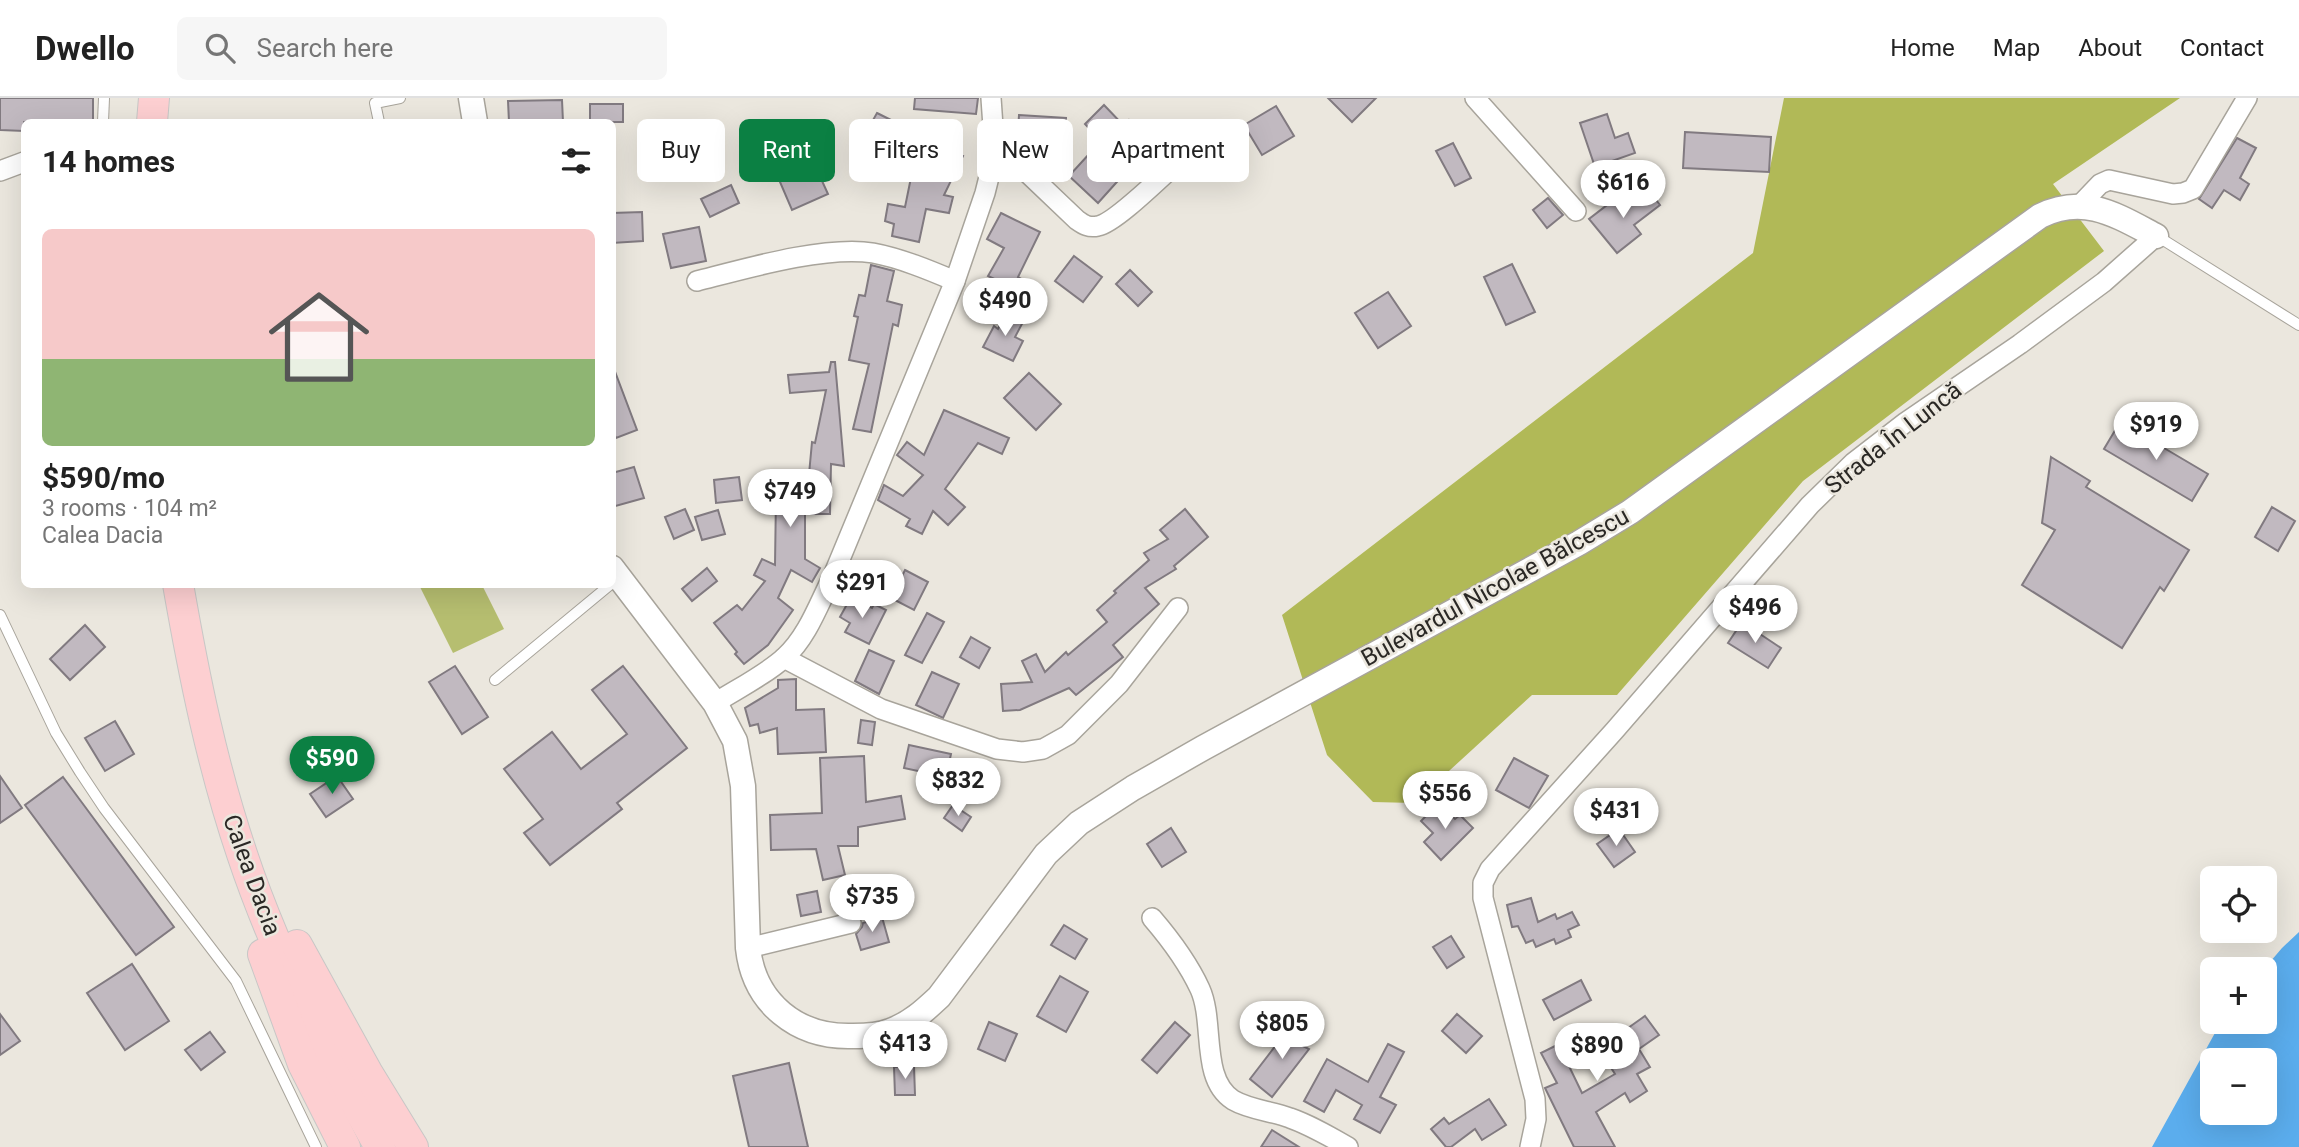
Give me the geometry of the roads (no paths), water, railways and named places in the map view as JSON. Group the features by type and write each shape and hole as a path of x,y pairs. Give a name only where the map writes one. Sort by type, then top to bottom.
{"main road":[{"path":"152,119 154,98"},
{"name":"Calea Dacia","path":"179,588 197,690 214,761 242,855 283,960 331,1059 380,1147"},
{"path":"242,855 252,913 273,985 303,1064 345,1147"},
{"path":"242,855 282,918 367,1072 413,1147"}],"street":[{"path":"991,98 992,119"},
{"path":"1475,98 1576,211"},
{"path":"2079,206 2100,184 2109,180 2173,194 2193,189 2247,98"},
{"path":"0,171 21,163"},
{"path":"715,703 784,659 811,620 833,576 955,281 988,182"},
{"path":"1037,182 1077,220 1086,226 1094,227 1111,220 1155,182"},
{"name":"Bulevardul Nicolae Bălcescu","path":"616,580 715,703 726,721 740,759 748,948 750,965 760,988 776,1010 792,1020 828,1035 872,1036 901,1027 919,1016 939,997 1046,854 1079,823 1203,748 1630,512 2019,230 2051,211 2079,206 2119,216 2156,236"},
{"name":"Strada În Luncă","path":"1530,1147 1536,1119 1535,1099 1483,898 1483,883 1490,869 1615,730 1780,538 1836,480 1906,422 2020,344 2104,282 2156,236"},
{"path":"697,281 755,266 844,252 873,253 955,281"},
{"path":"784,659 881,709 997,749 1023,752 1043,749 1068,735 1119,684 1178,608"},
{"path":"1152,918 1170,939 1201,991 1209,1022 1213,1072 1220,1087 1232,1099 1290,1118 1348,1147"},
{"path":"748,948 851,923"}],"lane":[{"path":"103,119 104,98"},
{"path":"378,119 375,103 400,98"},
{"name":"Bulevardul Nicolae Bălcescu","path":"2156,236 2299,325"},
{"path":"495,680 602,588"},
{"path":"0,615 56,733 80,772 104,808 236,981 314,1146"}],"water":[{"path":"2299,932 2299,1147 2152,1147 2200,1060 2200,1125 2277,1125 2277,1048 2207,1048 2214,1034 2277,1034 2277,957 2274,957"}]}
